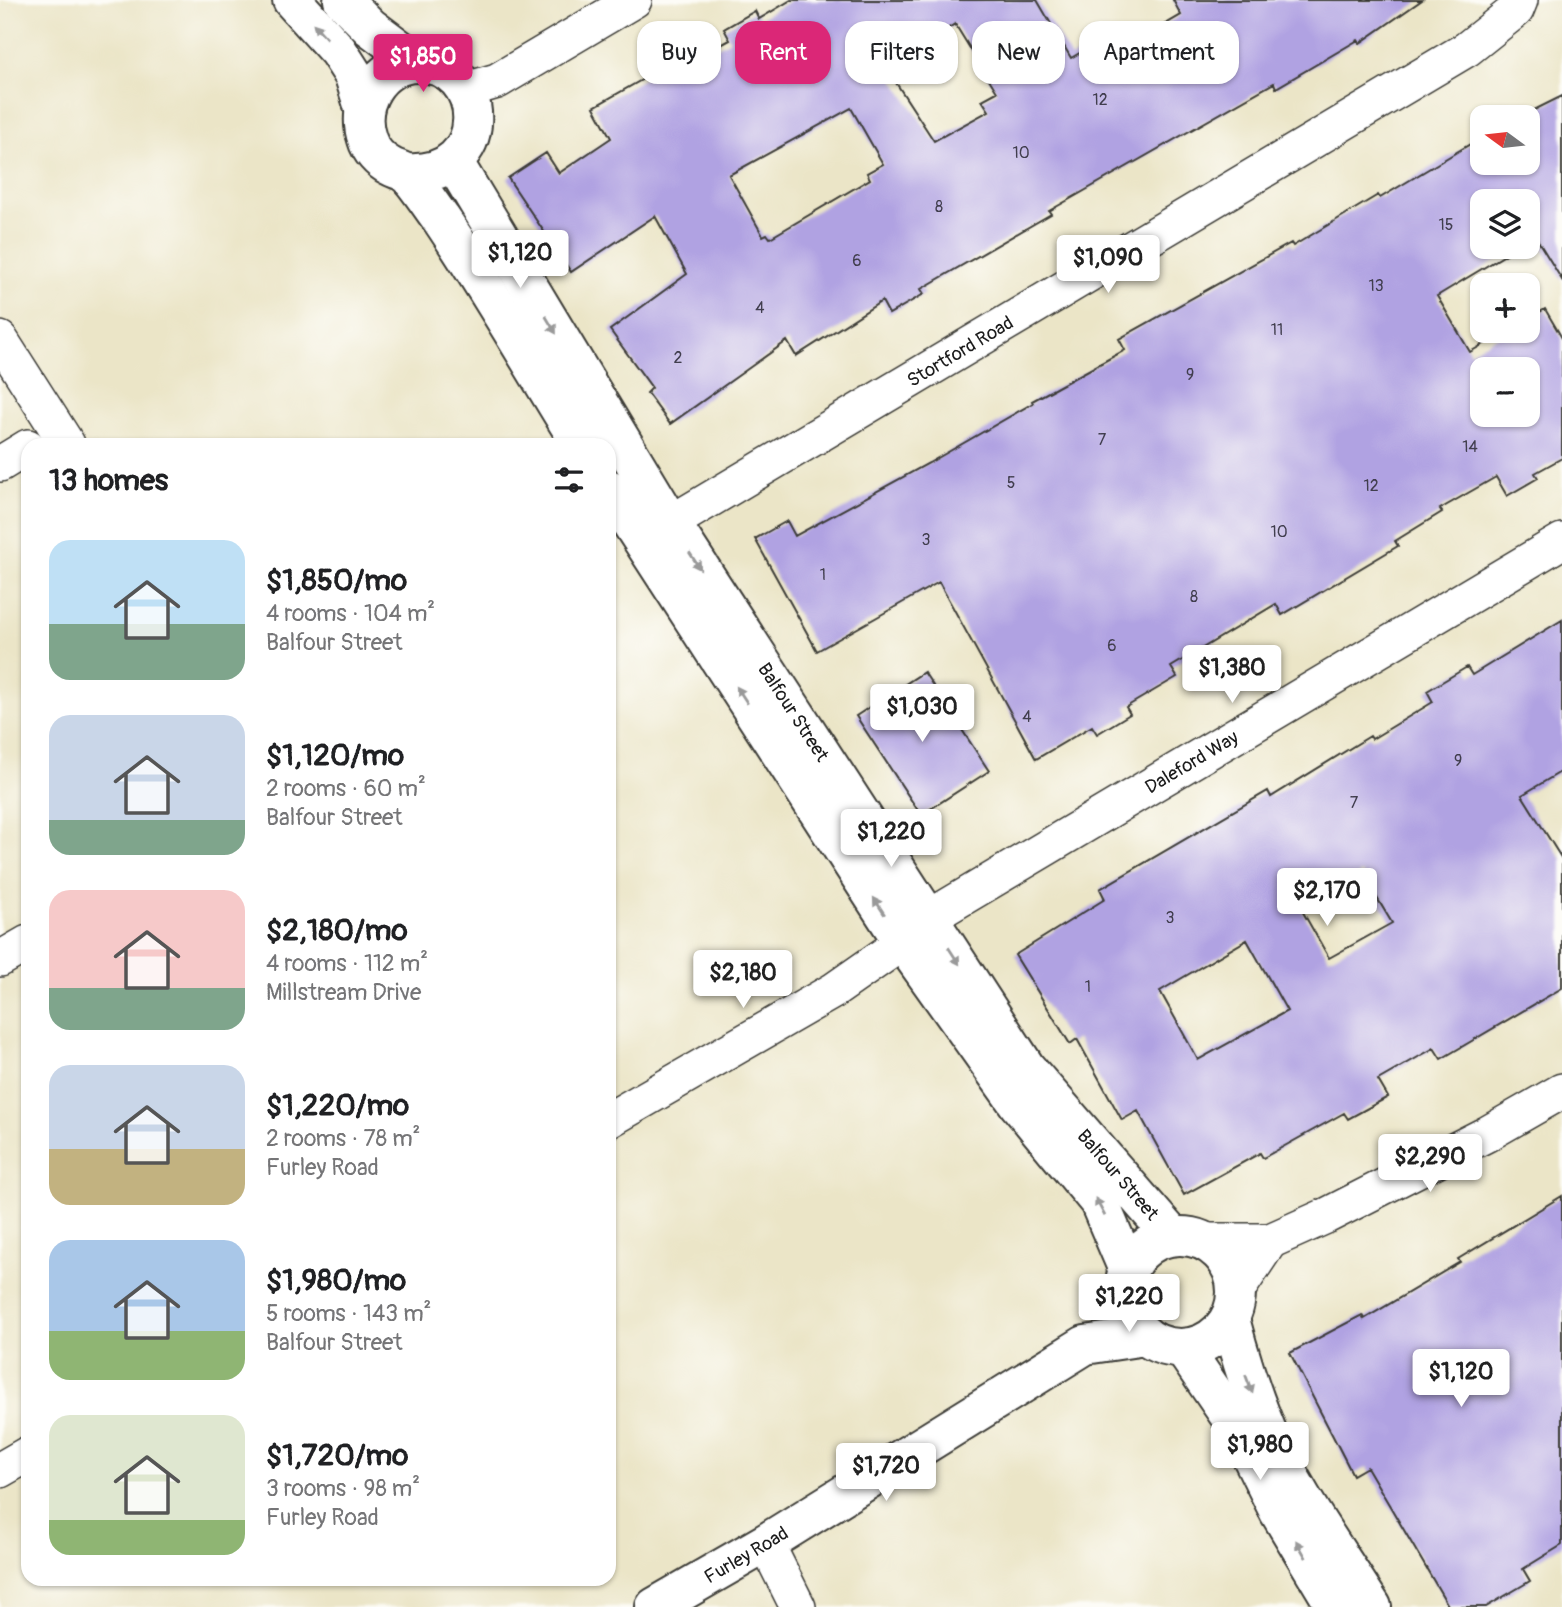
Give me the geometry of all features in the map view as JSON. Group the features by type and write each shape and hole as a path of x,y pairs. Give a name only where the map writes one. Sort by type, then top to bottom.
{"street":[{"path":"292,0 338,51 354,76 364,108"},
{"path":"343,0 370,27 418,63"},
{"path":"466,90 497,80 634,0"},
{"name":"Stortford Road","path":"656,532 1466,49 1516,10 1520,0"},
{"path":"418,63 437,67 453,76 466,90 473,120 464,149 453,161 439,170 423,174 406,173 390,166 372,149 363,125 364,108 369,92 387,73 418,63"},
{"name":"Balfour Street","path":"453,161 605,438"},
{"path":"406,173 440,219 577,438"},
{"path":"0,339 52,438"},
{"path":"0,464 21,451"},
{"name":"Balfour Street","path":"616,459 656,532 916,929 1019,1105 1099,1202 1126,1279 1126,1307 1133,1323 1145,1336"},
{"name":"Balfour Street","path":"616,495 656,532"},
{"name":"Daleford Way","path":"616,1116 833,991 916,929 1562,541"},
{"name":"Balfour Street","path":"916,929 1026,1068 1188,1239"},
{"path":"0,959 21,947"},
{"path":"1188,1239 1270,1241 1326,1216 1487,1134 1562,1091"},
{"name":"Balfour Street","path":"1126,1279 1139,1254 1153,1242 1188,1239 1217,1250 1227,1262 1234,1276 1233,1305 1244,1370 1268,1432 1290,1475 1372,1607"},
{"path":"1145,1336 1157,1344 1183,1348 1202,1344 1217,1334 1270,1241"},
{"name":"Furley Road","path":"1085,1345 1126,1279"},
{"name":"Furley Road","path":"655,1607 766,1543 1085,1345 1145,1336"},
{"path":"1183,1348 1237,1427 1279,1512 1336,1607"},
{"path":"0,1470 21,1458"},
{"path":"766,1543 798,1607"}],"building":[{"path":"791,0 1037,0 1049,21 972,21 972,52 958,29 958,21 845,21 845,84 897,84 934,141 989,111 982,100 997,92 992,84 1065,84 1065,48 1071,58 1079,53 1079,84 1239,84 1239,21 1171,21 1181,15 1173,0 1422,0 1360,43 1358,40 1276,88 1274,83 1049,211 1051,214 921,289 924,294 889,314 882,301 796,356 787,341 670,424 647,393 652,388 610,330 687,274 655,216 571,272 508,178 546,153 559,173 611,138 594,107 637,83 721,84 721,45 730,40 724,29 735,23 735,84 831,84 831,21 738,21 755,11 759,19","holes":["851,108 883,164 867,173 870,179 770,238 767,234 763,236 729,175"]},
{"path":"1562,96 1562,280 1540,244 1540,189 1470,189 1470,259 1498,259 1475,273 1470,273 1470,276 1437,296 1470,352 1486,343 1540,343 1540,312 1545,309 1562,338 1562,458 1535,473 1538,478 1507,496 1496,477 1440,509 1442,512 1395,541 1398,546 1282,615 1276,604 1171,667 1177,677 1126,707 1130,714 1097,734 1092,726 1036,759 939,582 817,651 755,539 787,521 795,536 929,463 1033,403 1032,401 1125,350 1119,339 1291,243 1293,246 1378,195 1380,198 1470,144 1470,175 1540,175 1540,107"},
{"path":"1562,620 1562,771 1522,795 1562,859 1562,988 1441,1059 1434,1048 1378,1080 1388,1097 1348,1119 1344,1113 1263,1158 1260,1153 1184,1195 1138,1111 1122,1120 1077,1039 1070,1044 1015,955 1105,899 1100,889 1268,791 1271,797 1370,736 1372,739 1433,702 1427,691 1467,667 1472,675","holes":["1362,873 1392,923 1329,958 1300,907","1247,940 1287,1011 1198,1060 1160,991"]},
{"path":"924,672 989,771 921,815 856,716"},
{"path":"1562,1196 1562,1545 1523,1569 1530,1581 1486,1607 1449,1607 1367,1467 1353,1475 1290,1353 1362,1315 1364,1319 1460,1262 1458,1259"}]}
